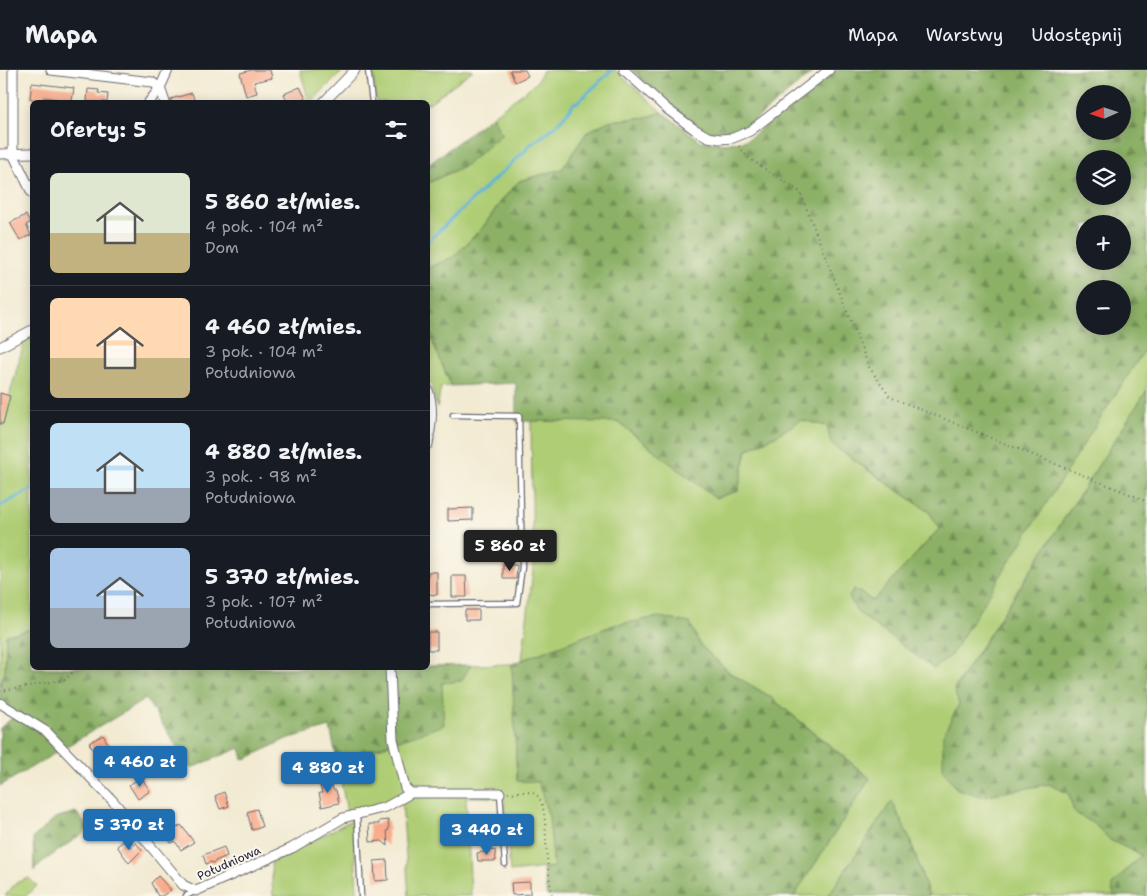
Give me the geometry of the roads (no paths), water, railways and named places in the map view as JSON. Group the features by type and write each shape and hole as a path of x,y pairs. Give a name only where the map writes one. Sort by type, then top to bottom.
{"street":[{"path":"13,70 13,154 30,189"},
{"path":"51,70 152,82 160,88 164,100"},
{"path":"151,100 160,88 168,70"},
{"path":"326,100 355,70"},
{"path":"624,70 667,109 694,129 708,137 720,139 733,138 750,131 829,70"},
{"path":"0,154 30,154"},
{"path":"0,347 30,331"},
{"path":"430,395 432,400 430,426"},
{"path":"390,670 393,739 405,788 411,794"},
{"name":"Południowa","path":"0,703 47,732 113,801 183,885 196,890 292,848 344,818 386,807 411,794 500,793"}],"lane":[{"path":"368,70 372,100"},
{"path":"430,604 517,602 522,567 519,416 453,415"},
{"path":"500,793 505,864"},
{"path":"356,815 361,896"},
{"path":"186,896 196,890"}],"waterway":[{"path":"430,239 526,150 528,146 553,127 574,103 578,102 612,70"},
{"path":"0,506 30,490"}]}
